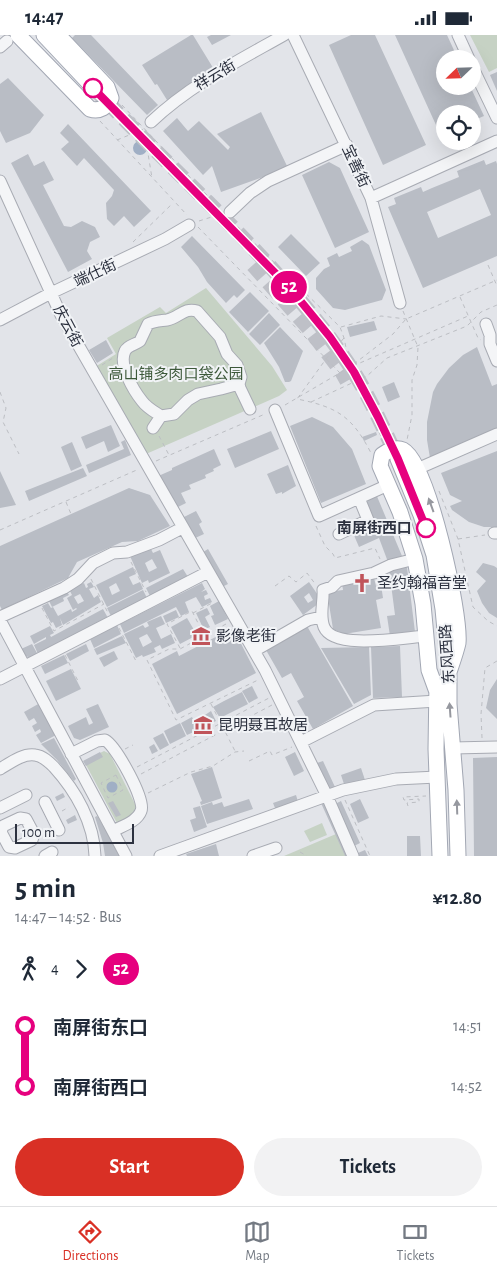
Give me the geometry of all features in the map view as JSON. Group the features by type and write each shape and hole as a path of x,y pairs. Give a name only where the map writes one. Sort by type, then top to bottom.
{"main road":[{"path":"29,35 88,90 44,35"},
{"path":"8,41 90,109 98,110 106,107 111,97 107,87 58,35"},
{"path":"437,696 429,670 423,604 415,559 406,529 380,466 382,455 396,457 417,469 437,522 456,609 458,642 449,672"},
{"name":"东风西路","path":"396,457 421,515 434,555 444,609 456,790 458,856"},
{"name":"东风西路","path":"396,457 425,557 435,610 438,663 437,777 440,856"}],"street":[{"name":"祥云街","path":"147,126 168,106 196,86 284,35"},
{"name":"宝善街","path":"293,35 371,198 400,303"},
{"path":"458,35 465,50"},
{"path":"481,84 496,115"},
{"path":"371,198 497,141"},
{"path":"228,213 250,193 268,181 347,145"},
{"name":"庆云街","path":"1,186 61,315 267,675 327,796 353,856"},
{"name":"端仕街","path":"0,320 51,293 165,239 190,221"},
{"path":"239,383 198,393 174,414 161,416 143,403 123,365 124,355 129,347 140,341 148,323 170,319 187,310 197,311 220,337 227,354 237,365 241,377 239,383 250,409"},
{"path":"486,324 490,335 490,344 497,361"},
{"path":"279,408 319,516 388,485"},
{"path":"153,428 161,416"},
{"path":"417,469 497,434"},
{"path":"339,533 368,520 359,499"},
{"path":"126,856 71,754 50,708 25,667 0,618 64,588 78,579 93,563 113,553 127,552 159,540 182,528"},
{"path":"415,559 384,568 374,573 338,581 332,587 322,589 324,602 321,617 325,629 330,635 344,640 356,641 426,635"},
{"path":"0,679 208,573"},
{"path":"254,651 308,620 321,617"},
{"path":"301,742 374,705 437,696"},
{"path":"71,754 97,741 105,740 109,742 117,753 130,776 143,800 142,811 136,819 113,831"},
{"path":"452,748 497,747"},
{"path":"0,769 24,756 40,756 47,760 68,782 75,805 88,821 94,843 95,856"},
{"path":"160,856 340,791 396,779 437,777"},
{"path":"26,795 7,814 3,826 2,832 9,847 15,848 32,840 34,834 47,818"},
{"path":"75,805 93,796"},
{"path":"45,802 47,818 59,830"},
{"path":"7,814 26,819 47,818"},
{"path":"253,856 276,848"}],"path":[{"path":"120,103 147,126 228,213 340,327 350,367 356,381 396,457 407,440 412,415 412,380 417,365 418,347 400,303"},
{"path":"90,109 190,221 340,374"},
{"path":"117,140 147,126"},
{"path":"147,126 152,178"},
{"path":"190,221 228,213"},
{"path":"488,265 497,286"},
{"path":"279,408 350,367 393,334 406,319 496,281"},
{"path":"460,296 478,338 490,344"},
{"path":"311,402 367,376 387,358 467,327 480,313 497,305"},
{"path":"340,327 381,316 406,319"},
{"path":"350,367 468,316"},
{"path":"297,399 344,338"},
{"path":"92,370 117,356 124,355"},
{"path":"0,392 6,408 3,422 18,454"},
{"path":"297,399 324,405 342,415 360,433 371,453"},
{"path":"437,486 458,539 473,607 488,621 497,626"},
{"path":"65,501 71,514"},
{"path":"319,516 315,525 325,546 335,558 374,548 384,568"},
{"path":"458,539 495,533"},
{"path":"127,552 151,602"},
{"path":"87,569 137,663"},
{"path":"275,586 289,575 296,582 307,573 318,588 322,589"},
{"path":"180,649 167,624 223,597"},
{"path":"38,599 54,631 104,604"},
{"path":"193,613 205,636"},
{"path":"236,619 180,649 169,649 147,660 176,721 267,675"},
{"path":"218,629 221,634"},
{"path":"192,643 194,648"},
{"path":"62,648 79,683"},
{"path":"162,653 164,658"},
{"path":"482,747 481,714 485,668 497,661"},
{"path":"130,776 221,723 278,697"},
{"path":"130,776 224,730 278,697"},
{"path":"211,704 235,752"},
{"path":"249,761 270,751 272,755 301,742"},
{"path":"143,800 160,787 188,773 223,760 235,752 244,751"},
{"path":"116,775 120,783 123,790 108,797 101,783 116,775"},
{"path":"340,791 370,856"},
{"path":"408,806 407,803 419,802 419,799 404,800 403,797 438,796"},
{"path":"47,818 75,805"},
{"path":"300,852 307,856"}],"green space":[{"path":"470,35 497,35 497,68 489,72 481,56 481,50 478,50"},
{"name":"高山铺多肉口袋公园","path":"206,288 272,366 287,390 279,396 146,454 95,367 116,354 107,338 160,307 166,313"},
{"path":"104,751 110,754 139,812 119,827 84,761"},
{"path":"322,823 327,835 310,842 304,831"},
{"path":"336,834 346,856 284,856"}],"water":[{"path":"137,141 143,141 147,148 143,155 137,155 133,151 133,145"},
{"path":"110,782 114,782 117,787 116,791 110,792 107,789 107,785"}],"building":[{"path":"75,35 91,35 158,105 147,115 72,38"},
{"path":"193,35 215,71 167,100 142,65"},
{"path":"211,35 231,35 212,45 207,37"},
{"path":"351,35 375,35 426,145 383,165 329,45"},
{"path":"395,35 447,35 454,50 436,50 436,95 474,95 479,105 436,105 436,125"},
{"path":"497,72 497,91 490,75"},
{"path":"8,78 44,115 30,133 6,143 0,131 0,84"},
{"path":"261,112 288,168 221,192 212,166 203,175 163,131 177,118 188,131 199,121 228,150 230,147 217,134"},
{"path":"68,124 151,211 134,227 124,216 114,226 107,219 106,203 114,190 84,158 77,166 61,149 69,142 60,133"},
{"path":"28,154 34,166 44,161 54,180 43,185 64,226 71,227 82,221 95,227 100,237 90,242 87,251 92,259 68,272 11,163"},
{"path":"484,160 486,165 496,161 497,256 423,288 388,207 396,204 394,198 421,187 423,192 459,177 457,171","holes":["480,189 491,215 438,238 427,212"]},
{"path":"329,162 340,168 369,232 335,248 302,175"},
{"path":"291,234 320,263 306,276 278,247"},
{"path":"192,236 245,290 237,298 234,295 226,303 207,282 198,267 181,247"},
{"path":"362,240 369,245 386,290 382,300 345,310 333,308 316,289 316,278 324,269 330,266 327,258 337,253 339,257 352,251 350,247"},
{"path":"250,292 269,311 248,332 229,312"},
{"path":"269,313 280,325 260,345 249,334"},
{"path":"374,321 377,330 350,337 347,327"},
{"path":"280,327 303,351 289,382 285,382 279,367 264,343"},
{"path":"106,340 113,353 97,363 89,350"},
{"path":"477,347 492,386 497,384 497,428 430,458 427,422 433,392 449,368 463,355"},
{"path":"394,382 400,397 388,402 382,387"},
{"path":"312,417 333,427 352,449 366,484 321,503 290,426"},
{"path":"111,425 120,446 108,452 104,441 86,449 81,437"},
{"path":"271,431 279,449 235,468 227,449"},
{"path":"376,432 377,435 364,441 362,437"},
{"path":"125,440 131,455 89,473 86,465 124,449 121,442"},
{"path":"72,442 82,466 71,471 61,447"},
{"path":"214,449 221,465 205,475 206,478 189,485 191,489 181,493 186,503 174,509 156,477"},
{"path":"497,451 497,527 484,527 469,522 452,510 450,506 462,501 450,495 441,473"},
{"path":"288,465 296,486 282,494 282,492 276,494 267,474"},
{"path":"83,468 87,476 29,501 25,491"},
{"path":"0,471 16,505 0,508"},
{"path":"129,488 150,495 170,526 138,541 122,542 77,562 68,578 2,610 0,606 0,546"},
{"path":"376,494 402,556 388,562 379,538 359,547 353,533 373,524 364,503 365,499"},
{"path":"196,511 202,522 199,524 204,534 193,539 182,518"},
{"path":"150,547 153,553 160,550 170,573 149,583 148,580 142,583 130,556","holes":["152,559 157,568 149,572 145,563"]},
{"path":"208,549 228,584 220,588 200,554"},
{"path":"483,563 497,568 497,618 489,613 477,591 486,581 476,572"},
{"path":"133,567 136,574 129,577 133,585 140,582 143,589 107,607 96,585","holes":["116,583 120,591 112,595 109,587"]},
{"path":"407,567 415,632 390,636 387,616 395,615 389,569"},
{"path":"183,569 188,577 150,596 146,588"},
{"path":"374,578 376,586 381,585 383,598 376,600 381,628 344,634 333,629 327,592 343,590 342,583"},
{"path":"91,582 94,587 89,589 94,598 98,595 101,602 63,625 60,618 62,625 56,628 53,622 51,623 42,606 48,603 51,608 53,607 58,616 71,609 72,612 77,609 73,610 67,598 72,595 69,589 84,583 86,588 88,587 87,584","holes":["80,594 84,601 78,604 74,597"]},
{"path":"309,582 322,601 303,615 290,596","holes":["309,593 313,600 308,603 304,597"]},
{"path":"202,583 205,589 201,592 206,590 208,594 204,596 205,600 210,598 212,602 202,607 196,597 185,602 189,612 181,616 176,607 124,633 120,624"},
{"path":"66,590 69,595 63,598 64,601 52,607 48,599"},
{"path":"143,590 147,598 111,616 107,608"},
{"path":"219,601 228,619 215,625 211,616 214,615 210,606"},
{"path":"207,608 210,614 205,617 210,627 204,630 196,613"},
{"path":"103,609 108,618 38,654 34,645 46,639 46,637 34,644 30,636 50,626 54,633 50,635 51,637"},
{"path":"176,610 179,617 166,623 163,616"},
{"path":"161,616 165,624 156,628 161,639 171,634 175,643 162,649 160,645 154,648 156,652 136,658 124,634 143,625 145,628 149,626 147,622","holes":["147,634 152,642 143,647 139,638"]},
{"path":"187,618 197,635 180,644 171,627"},
{"path":"117,625 121,634 94,648 90,639"},
{"path":"307,626 353,706 313,729 297,701 304,697 291,673 282,678 266,650"},
{"path":"233,628 256,673 177,714 152,664 177,651 179,656"},
{"path":"122,636 126,643 97,655 94,649"},
{"path":"32,644 38,655 30,658 21,649"},
{"path":"86,644 89,651 70,661 66,654"},
{"path":"400,646 402,697 373,698 371,647"},
{"path":"369,647 371,695 354,704 321,648"},
{"path":"114,651 118,659 104,667 99,658"},
{"path":"64,655 68,663 45,674 41,666"},
{"path":"71,669 81,689 56,701 46,681"},
{"path":"497,679 497,719 486,708 490,690"},
{"path":"252,686 258,698 249,703 242,691"},
{"path":"242,692 248,704 220,718 213,707"},
{"path":"40,703 56,735 41,743 36,735 41,732 40,729 35,732 32,726 37,723 34,718 29,721 24,712"},
{"path":"98,704 109,727 80,740 74,738 68,726 86,717 89,725 93,723 86,709"},
{"path":"211,711 216,721 209,724 205,715"},
{"path":"205,716 209,724 199,729 195,721"},
{"path":"192,717 198,730 187,735 181,723"},
{"path":"180,723 186,736 170,744 164,731"},
{"path":"163,733 169,745 160,750 153,738"},
{"path":"54,738 76,779 74,781 41,744"},
{"path":"154,744 158,751 152,754 149,747"},
{"path":"100,752 103,757 86,766 83,761"},
{"path":"295,752 304,771 294,776 285,757"},
{"path":"497,757 497,856 474,856 473,758"},
{"path":"323,761 335,787 329,790 317,763"},
{"path":"212,767 222,798 201,805 200,802 202,801 191,774"},
{"path":"361,768 365,780 345,787 341,775"},
{"path":"63,793 65,797 57,801 55,797"},
{"path":"296,795 299,805 277,813 273,803"},
{"path":"249,799 253,809 207,824 201,806 212,802 213,805 222,802 224,807"},
{"path":"360,799 369,818 358,823 350,804"},
{"path":"113,801 121,815 116,817 108,803"},
{"path":"325,801 350,856 345,856 321,803"},
{"path":"341,801 360,843 354,846 335,804"},
{"path":"200,806 207,827 194,832 190,820 196,818 193,808"},
{"path":"75,815 77,820 68,824 66,820"},
{"path":"97,816 120,856 105,856 95,817"},
{"path":"407,836 420,836 421,856 407,856"},
{"path":"216,844 219,856 187,856 186,854"},
{"path":"365,850 368,856 359,856 358,853"}],"tunnel":[{"path":"92,86 251,246 311,314 355,375 371,402 398,459"},
{"path":"253,265 310,330 347,381"}],"bus line":[{"name":"52","path":"93,88 289,287 330,337 354,372 378,417 398,459 426,528"}],"place":[{"name":"南屏街西口","path":"426,528"},
{"name":"圣约翰福音堂","path":"362,583"},
{"name":"影像老街","path":"201,636"},
{"name":"昆明聂耳故居","path":"203,725"}]}
